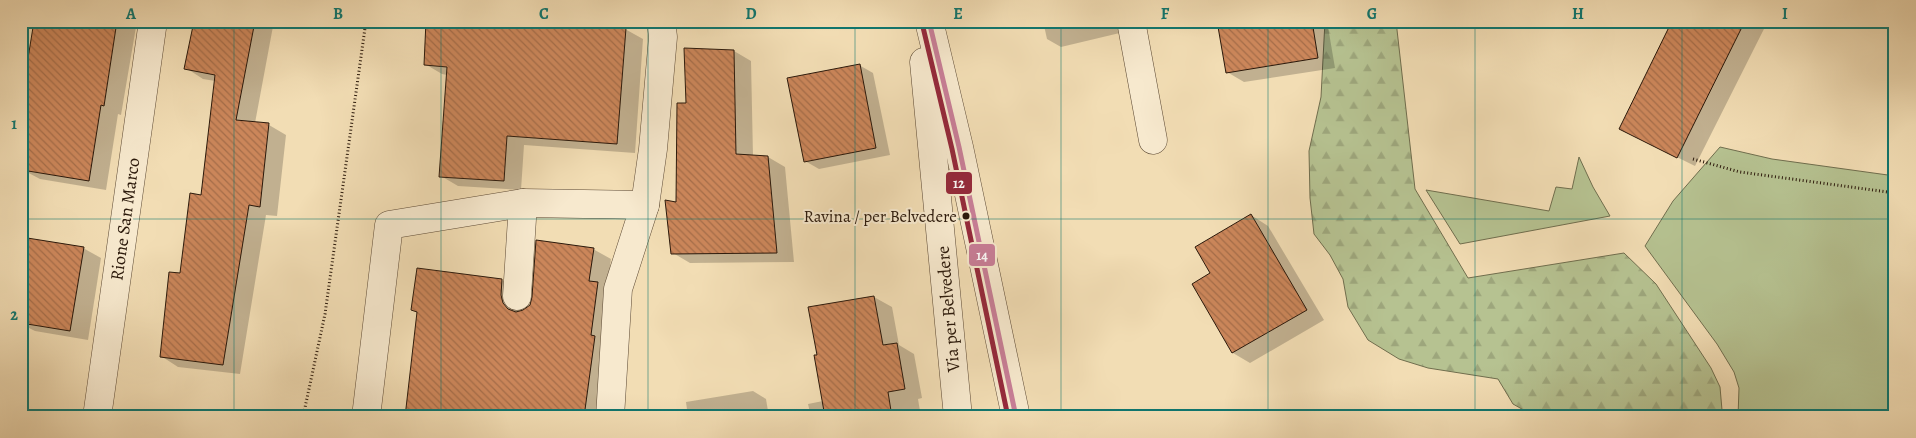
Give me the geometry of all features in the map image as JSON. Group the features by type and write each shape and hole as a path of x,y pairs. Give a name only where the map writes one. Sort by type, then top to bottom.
{"street":[{"name":"Rione San Marco","path":"97,417 154,21"},
{"path":"610,417 618,290 644,206 653,149 663,37 660,21"},
{"name":"Via per Belvedere","path":"920,21 958,417"},
{"name":"Via per Belvedere","path":"929,21 959,148 1016,417"},
{"path":"1131,21 1152,140"},
{"path":"366,417 389,225 524,203 644,206"},
{"path":"517,296 524,203"}],"path":[{"path":"303,417 325,314 366,21"},
{"path":"1693,159 1740,172 1895,192"}],"green space":[{"path":"1325,21 1396,21 1415,189 1468,278 1624,253 1656,284 1711,368 1720,387 1722,410 1720,417 1536,417 1513,404 1498,379 1428,368 1399,359 1368,340 1348,307 1343,279 1330,255 1314,234 1310,198 1309,151 1321,97"},
{"path":"1720,147 1772,159 1895,176 1895,417 1738,417 1739,388 1734,372 1717,344 1645,246 1673,201"},
{"path":"1579,157 1593,187 1610,216 1460,244 1426,190 1549,211 1556,187 1572,189"}],"building":[{"path":"34,21 117,21 104,106 101,105 89,181 22,170 28,134 21,133 21,102"},
{"path":"194,21 255,21 236,120 269,123 260,207 249,205 223,365 160,357 169,272 180,273 190,193 201,195 215,75 184,69"},
{"path":"426,21 604,21 604,27 626,28 617,144 507,136 504,181 439,177 447,67 424,65"},
{"path":"1217,21 1312,21 1318,58 1226,73"},
{"path":"1672,21 1745,21 1677,158 1619,129"},
{"path":"684,48 734,50 736,154 768,156 777,253 671,254 665,200 676,202 677,103 686,103"},
{"path":"860,64 876,148 804,162 787,78"},
{"path":"1251,214 1307,310 1232,353 1192,284 1210,273 1195,247"},
{"path":"21,237 84,247 70,331 21,323"},
{"path":"536,240 594,248 589,281 598,282 591,335 595,336 584,417 405,417 417,312 411,310 417,268 502,279 501,295 503,303 508,309 516,312 530,305"},
{"path":"874,296 883,345 897,343 905,389 888,392 892,417 825,417 814,355 817,355 808,307"}],"transit line":[{"name":"14","path":"929,21 959,147 1016,417"},
{"name":"12","path":"922,23 952,149 1008,417"}],"place":[{"name":"Ravina / per Belvedere","path":"966,216"}]}
